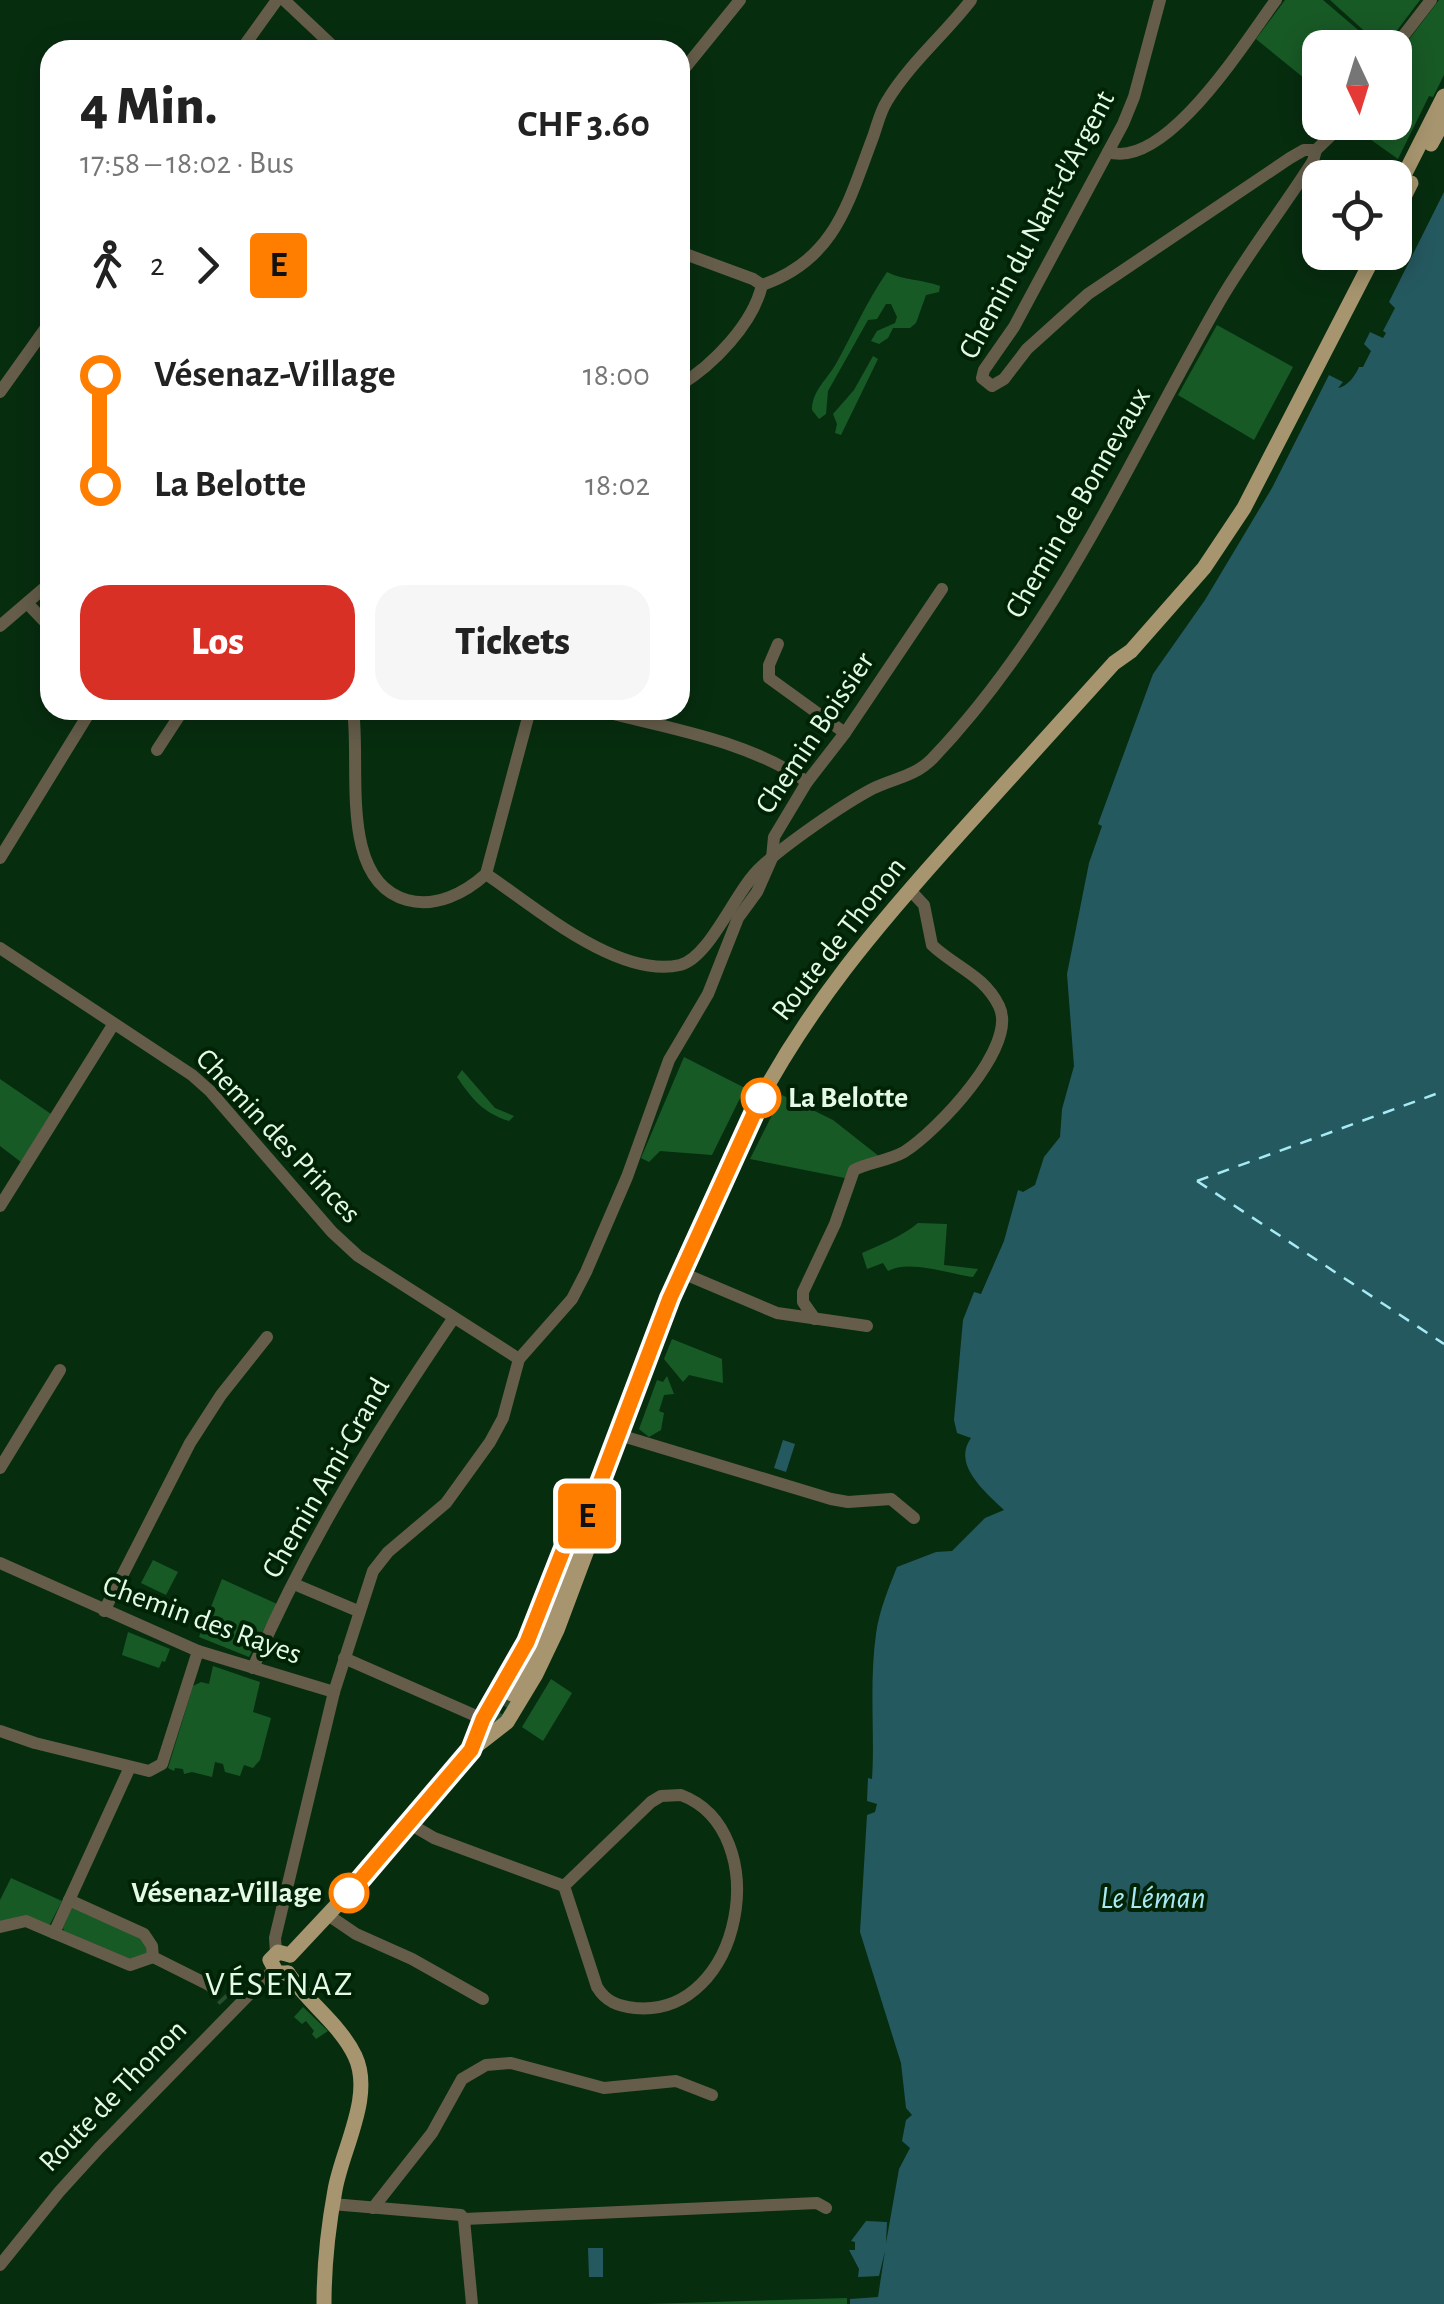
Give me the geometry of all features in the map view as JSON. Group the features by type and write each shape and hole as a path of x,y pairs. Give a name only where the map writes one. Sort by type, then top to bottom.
{"main road":[{"path":"1412,160 1444,96"},
{"path":"1412,181 1444,120"},
{"name":"Route de Thonon","path":"1114,663 1122,646 1182,579 1225,520 1356,270"},
{"name":"Route de Thonon","path":"283,1954 328,1915 471,1750 500,1730 536,1674 562,1618 588,1542 587,1517 616,1434 680,1272 744,1130 791,1043 836,977 910,890 1114,663 1131,651 1181,595 1232,528 1367,270"},
{"path":"512,1694 547,1625 587,1517"},
{"name":"Route de Thonon","path":"471,1750 483,1719 532,1632 570,1535 587,1517"},
{"path":"483,1719 500,1730"},
{"path":"283,1954 294,1963 280,1972 345,2039 360,2071 360,2095 332,2204 324,2304"}],"street":[{"path":"690,62 740,0"},
{"path":"690,378 706,366 746,320 762,285 801,266 833,234 885,104 971,0"},
{"name":"Chemin du Nant-d'Argent","path":"1160,0 1134,97 1014,327 984,370 982,378 989,386 1000,383 1026,348 1088,294 1290,158 1304,150 1316,150 1326,140"},
{"path":"1108,152 1128,154 1183,120 1276,0"},
{"path":"1408,30 1431,0"},
{"path":"249,40 275,1 324,40"},
{"name":"Chemin de Bonnevaux","path":"772,858 867,792 918,771 980,700 1040,621 1090,543 1216,308 1253,246 1314,161 1316,150"},
{"path":"690,256 762,285"},
{"path":"0,392 40,336"},
{"name":"Chemin Boissier","path":"486,874 607,954 674,966 695,956 747,882 772,858 774,837 807,782 845,733 942,589"},
{"path":"0,626 40,591"},
{"path":"27,602 40,616"},
{"path":"778,644 769,678 845,733"},
{"path":"0,858 86,720"},
{"path":"157,750 176,720"},
{"path":"353,720 362,857 374,878 400,898 423,902 450,897 486,874 527,720"},
{"path":"642,720 678,728 784,766 807,782"},
{"path":"283,1954 274,1938 297,1835 344,1658 378,1562 446,1503 503,1418 519,1359 572,1299 627,1177 669,1060 708,994 738,918 772,858"},
{"path":"815,1319 803,1302 803,1292 835,1224 854,1170 896,1156 920,1139 978,1079 997,1048 1002,1031 1000,1007 983,984 968,968 932,945 924,905 910,890"},
{"path":"0,970 6,952"},
{"name":"Chemin des Princes","path":"6,952 113,1025 171,1059 210,1092 332,1232 358,1256 519,1359"},
{"path":"0,1206 113,1025"},
{"path":"680,1272 778,1314 867,1326"},
{"name":"Chemin Ami-Grand","path":"253,1668 294,1584 379,1430 453,1319"},
{"path":"104,1611 190,1444 221,1395 267,1337"},
{"path":"0,1468 60,1370"},
{"path":"616,1434 831,1499 890,1499 914,1518"},
{"name":"Chemin des Rayes","path":"0,1563 198,1652 334,1692"},
{"path":"294,1584 358,1611"},
{"path":"0,1731 149,1772 162,1764 198,1652"},
{"path":"344,1658 483,1719"},
{"path":"54,1933 130,1766"},
{"path":"668,1794 681,1796 708,1813 728,1846 736,1874 736,1921 714,1966 687,1995 659,2007 621,2006 606,1998 597,1987 564,1886 651,1802 668,1794"},
{"path":"410,1824 434,1838 564,1886"},
{"path":"69,1900 144,1934 152,1946 153,1958"},
{"path":"328,1915 356,1934 484,1999"},
{"path":"0,1927 26,1921 130,1965 153,1958 209,1985"},
{"name":"Route de Thonon","path":"0,2267 59,2192 228,2005 280,1972"},
{"path":"373,2208 432,2133 462,2079 486,2065 510,2063 604,2088 676,2081 712,2095"},
{"path":"332,2204 454,2213 464,2219 817,2203 826,2208"},
{"path":"464,2219 472,2304"},
{"path":"0,2267 0,2278"}],"green space":[{"path":"1285,0 1323,0 1358,30 1302,30 1302,76 1256,39"},
{"path":"1330,0 1420,0 1397,30 1363,30"},
{"path":"1439,0 1444,0 1444,75 1412,131 1412,36"},
{"path":"1371,140 1407,140 1398,159"},
{"path":"887,272 940,286 939,292 926,295 916,323 910,328 893,328 879,344 871,341 877,331 895,323 897,317 891,304 886,304 877,319 868,320 828,391 826,414 819,419 812,410 815,396"},
{"path":"1217,325 1293,367 1254,440 1178,395"},
{"path":"873,356 878,359 841,435 835,433 833,414 854,390"},
{"path":"684,1057 745,1088 712,1155 660,1151 649,1162 641,1158"},
{"path":"462,1070 495,1108 514,1116 509,1121 479,1104 457,1077"},
{"path":"0,1079 51,1114 21,1162 0,1146"},
{"path":"782,1095 833,1120 880,1157 845,1178 750,1159"},
{"path":"918,1223 947,1224 944,1265 978,1269 973,1277 907,1266 888,1271 883,1263 867,1269 862,1253"},
{"path":"672,1339 722,1359 723,1383 689,1375 683,1382 664,1359"},
{"path":"667,1376 674,1394 664,1395 659,1411 664,1413 661,1430 649,1437 639,1429 657,1380 663,1382"},
{"path":"153,1560 178,1572 166,1595 141,1583"},
{"path":"222,1579 277,1604 249,1657 199,1637"},
{"path":"128,1632 170,1649 165,1662 159,1668 122,1655"},
{"path":"213,1666 260,1682 253,1712 271,1718 260,1760 253,1768 244,1765 240,1776 225,1772 223,1764 215,1762 212,1777 168,1768 193,1686 209,1684"},
{"path":"551,1679 572,1693 543,1741 522,1727"},
{"path":"11,1878 62,1901 49,1926 0,1923 0,1900"},
{"path":"73,1905 142,1937 150,1954 138,1962 64,1931"},
{"path":"303,2007 328,2031 316,2039 306,2021 302,2024 294,2017"},
{"path":"847,2298 847,2304 646,2304"}],"water":[{"name":"Le Léman","path":"1444,192 1444,2304 850,2304 850,2299 878,2297 885,2251 879,2276 858,2277 859,2269 849,2250 855,2250 855,2242 851,2241 866,2221 887,2222 886,2243 899,2169 910,2148 902,2141 906,2120 912,2115 906,2108 901,2063 860,1932 867,1815 875,1812 877,1804 867,1801 868,1778 872,1779 877,1625 897,1567 936,1552 952,1551 985,1518 1004,1510 973,1477 965,1458 971,1438 957,1433 954,1420 963,1320 974,1292 981,1294 1004,1241 1018,1190 1023,1192 1035,1185 1044,1157 1060,1137 1062,1109 1074,1066 1067,974 1089,863 1102,826 1098,824 1153,674 1205,600 1272,488 1329,375 1343,382 1338,388 1345,385 1363,367 1371,351 1364,344 1370,332 1383,338 1395,308 1389,302 1405,270 1412,270 1412,256"},
{"path":"783,1440 795,1444 786,1472 774,1468"},
{"path":"588,2248 603,2248 603,2277 589,2277"}],"ferry route":[{"path":"1197,1181 1444,1091"},
{"path":"1197,1181 1444,1344"}],"tunnel":[{"path":"477,1743 512,1694"},
{"path":"209,1985 224,2001"}],"bus line":[{"name":"E","path":"349,1893 471,1750 483,1719 516,1664 566,1543 587,1517 670,1298 712,1198 761,1098"}],"place":[{"name":"La Belotte","path":"761,1098"},
{"name":"Vésenaz-Village","path":"349,1893"}],"district":[{"name":"VÉSENAZ","path":"280,1984"}]}
